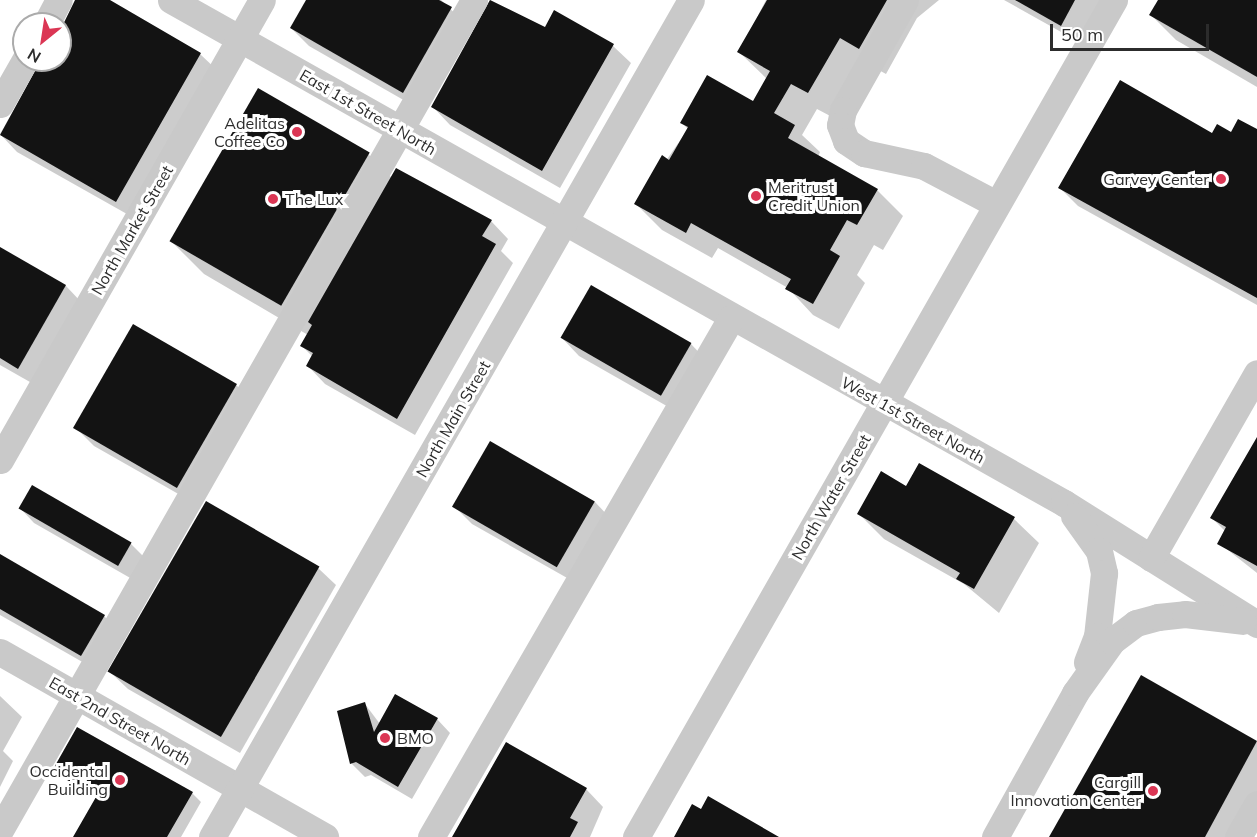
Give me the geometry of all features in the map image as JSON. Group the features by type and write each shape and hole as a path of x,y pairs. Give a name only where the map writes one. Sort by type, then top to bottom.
{"street":[{"name":"East 1st Street North","path":"171,0 564,225"},
{"name":"North Market Street","path":"0,460 262,0"},
{"path":"0,830 474,0"},
{"name":"North Main Street","path":"213,837 691,0"},
{"path":"905,0 843,110 840,125 846,141 864,153 924,166 996,204"},
{"name":"North Water Street","path":"636,837 1114,0"},
{"path":"0,104 18,72"},
{"name":"West 1st Street North","path":"564,225 883,405 1064,503 1255,623"},
{"path":"431,837 730,318"},
{"path":"1152,558 1257,373"},
{"path":"1064,503 1099,551 1104,573 1097,636 1075,693"},
{"path":"995,837 1075,693 1112,641 1136,623 1185,614 1255,623"},
{"name":"East 2nd Street North","path":"0,652 325,837"},
{"path":"1238,837 1257,804"}],"building":[{"path":"75,0 110,0 201,53 116,202 0,135 34,72 72,72 72,12 69,12"},
{"path":"306,0 439,0 452,7 403,93 290,28"},
{"path":"490,0 545,27 554,10 614,44 542,171 431,107"},
{"name":"Meritrust Credit Union","path":"767,0 887,0 859,49 840,38 808,93 791,84 774,113 795,125 788,138 878,189 857,225 847,220 830,250 840,256 813,304 785,289 791,279 691,223 686,233 634,204 662,155 669,160 688,127 680,123 707,75 753,101 770,71 737,52"},
{"path":"1015,0 1075,0 1061,26"},
{"path":"1158,0 1257,0 1257,77 1149,15"},
{"path":"1120,80 1212,133 1217,124 1231,132 1238,119 1257,129 1257,298 1058,188"},
{"name":"The Lux","path":"258,88 370,152 281,306 170,241"},
{"path":"396,168 492,220 482,236 496,244 397,419 306,366 313,353 300,346 312,325 308,322"},
{"path":"0,247 66,285 18,369 0,358"},
{"path":"591,285 691,343 661,396 560,338"},
{"path":"133,324 237,384 177,488 73,428"},
{"path":"1257,437 1257,566 1217,544 1226,527 1210,518"},
{"path":"490,441 595,502 557,567 452,507"},
{"path":"919,463 1015,517 974,589 956,579 960,573 857,514 881,471 906,486"},
{"path":"32,485 132,542 118,566 18,508"},
{"path":"206,501 319,566 221,737 108,672"},
{"path":"0,554 105,615 81,656 0,609"},
{"name":"Cargill Innovation Center","path":"1141,675 1257,741 1205,837 1049,837"},
{"name":"BMO","path":"395,694 438,718 398,787 356,762 350,764 337,711 365,702 374,732"},
{"name":"Occidental Building","path":"77,727 193,792 167,837 73,837 96,797 52,771"},
{"path":"506,742 587,788 570,818 578,822 570,837 452,837"},
{"path":"708,796 779,837 674,837 692,804 701,809"}],"place":[{"name":"Adelitas Coffee Co","path":"297,132"},
{"name":"Garvey Center","path":"1221,179"},
{"name":"Meritrust Credit Union","path":"756,196"},
{"name":"The Lux","path":"273,199"},
{"name":"BMO","path":"385,738"},
{"name":"Occidental Building","path":"120,780"},
{"name":"Cargill Innovation Center","path":"1153,791"}]}
